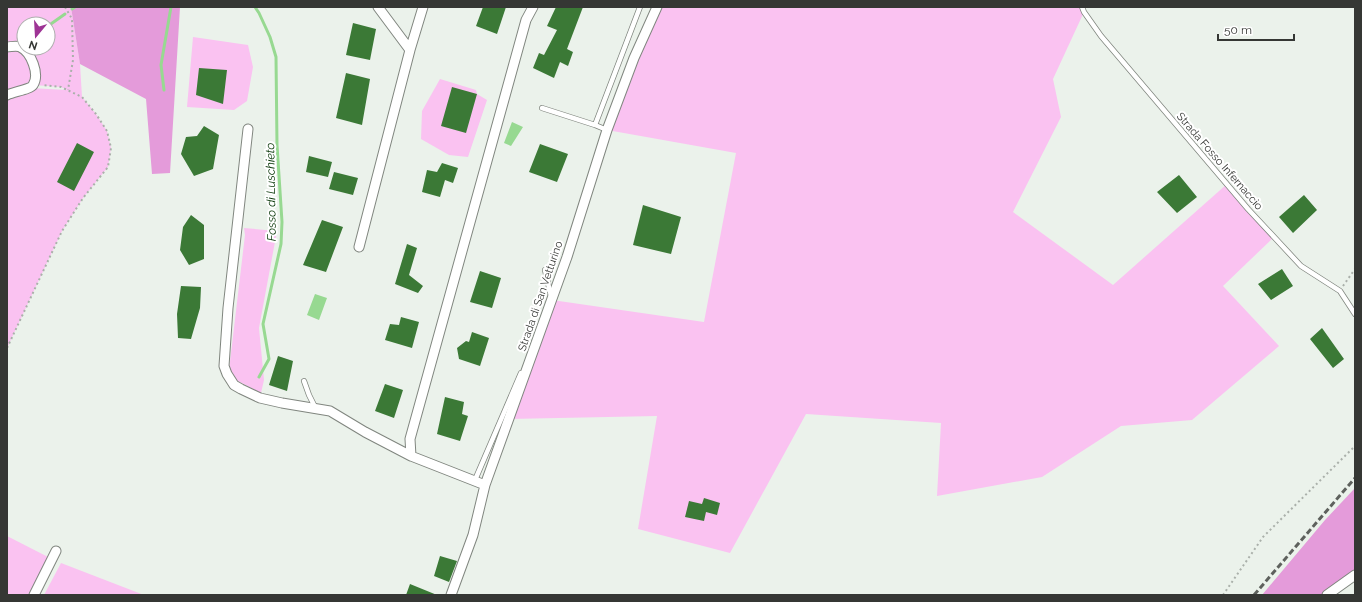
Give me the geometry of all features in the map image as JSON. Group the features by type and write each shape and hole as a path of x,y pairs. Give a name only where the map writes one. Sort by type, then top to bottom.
{"street":[{"path":"378,7 410,50"},
{"path":"359,248 410,50 423,7"},
{"path":"411,456 410,439 526,20 533,7"},
{"name":"Strada di San Vetturino","path":"451,595 472,535 486,485 567,257 607,130 634,58 657,7"},
{"path":"7,46 19,46 28,54 36,71 34,85 30,88 7,95"},
{"path":"248,129 228,308 224,366 234,385 260,398 330,411 365,432 411,456 486,485"},
{"path":"34,595 56,551"},
{"path":"1327,595 1355,575"}],"lane":[{"path":"595,125 640,7"},
{"name":"Strada Fosso Infernaccio","path":"1082,7 1101,36 1248,208 1301,266 1340,292 1355,314"},
{"path":"542,108 607,130"},
{"path":"475,480 552,300 546,270"},
{"path":"304,381 316,409"}],"path":[{"path":"65,7 72,19 73,60 68,90"},
{"path":"7,348 62,230 83,198 108,167 111,148 107,131 96,114 82,97 62,87 34,85"},
{"path":"1340,292 1355,269"},
{"path":"1223,595 1263,537 1355,446"}],"shaded area":[{"path":"7,7 71,7 80,64 82,97 96,114 107,131 111,148 108,167 83,198 62,231 7,348","holes":["34,85 61,87 67,90 30,88"]},
{"path":"71,7 180,7 170,173 152,174 146,99 80,64"},
{"path":"657,7 1082,7 1084,12 1053,79 1061,117 1013,212 1113,285 1227,184 1274,237 1223,286 1279,346 1192,420 1121,426 1042,477 937,496 941,423 806,414 730,553 638,529 657,416 509,419 552,300 704,322 736,153 607,130"},
{"path":"193,37 248,45 253,67 247,101 234,110 187,107"},
{"path":"440,79 476,90 477,94 487,100 468,157 449,155 421,139 422,111"},
{"path":"512,122 523,127 511,146 504,143"},
{"path":"244,228 277,231 259,328 264,380 261,393 234,379 229,370 245,235"},
{"path":"315,294 327,298 319,320 307,315"},
{"path":"1355,488 1355,575 1327,595 1262,595 1325,520"},
{"path":"7,536 52,559 34,595 7,595"},
{"path":"61,563 144,595 44,595"}],"building":[{"path":"483,7 506,7 497,34 476,26"},
{"path":"556,7 583,7 567,49 573,52 568,66 560,62 554,78 533,68 539,53 544,55 557,30 547,26"},
{"path":"353,23 376,29 370,60 346,55"},
{"path":"199,68 227,70 223,104 196,95"},
{"path":"346,73 370,79 362,125 336,118"},
{"path":"452,87 477,94 466,133 441,126"},
{"path":"204,126 219,135 213,169 194,176 181,154 186,137 197,136"},
{"path":"77,143 94,152 74,191 57,182"},
{"path":"540,144 568,154 557,182 529,172"},
{"path":"309,156 332,162 328,177 306,172"},
{"path":"442,163 458,168 453,183 445,180 440,197 422,192 427,170 437,172"},
{"path":"334,172 358,178 353,195 329,189"},
{"path":"1179,175 1197,197 1177,213 1157,192"},
{"path":"1304,195 1317,210 1293,233 1279,217"},
{"path":"643,205 681,217 671,254 633,245"},
{"path":"191,215 204,225 204,259 189,265 180,250 183,227"},
{"path":"322,220 343,227 326,272 303,265"},
{"path":"407,244 417,248 409,275 423,286 418,293 395,284"},
{"path":"1282,269 1293,286 1271,300 1258,284"},
{"path":"480,271 501,278 492,308 470,302"},
{"path":"181,286 201,287 200,308 191,339 178,338 177,314"},
{"path":"401,317 419,322 412,348 385,340 390,324 399,325"},
{"path":"1322,328 1344,359 1333,368 1310,339"},
{"path":"472,332 489,338 480,366 459,359 457,348 466,341 469,342"},
{"path":"278,356 293,361 287,391 269,385"},
{"path":"385,384 403,390 394,418 375,411"},
{"path":"445,397 464,402 462,414 468,416 460,441 437,434"},
{"path":"704,498 720,503 717,515 706,512 704,521 685,517 689,501 702,504"},
{"path":"440,556 457,561 449,582 434,576"},
{"path":"410,584 437,595 406,595"}],"waterway":[{"path":"164,90 161,65 171,7"},
{"name":"Fosso di Luschieto","path":"255,7 270,37 276,57 277,145 282,222 281,244 263,324 269,359 259,377"},
{"path":"56,20 65,14"}],"railway":[{"path":"1254,595 1355,478"}]}
